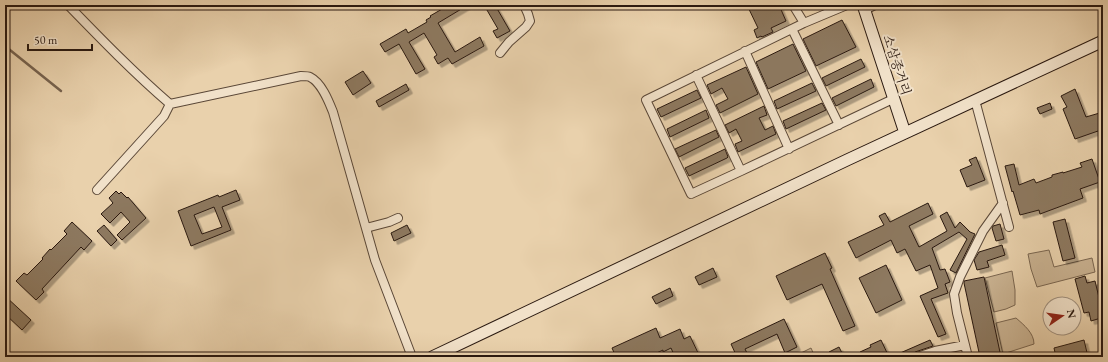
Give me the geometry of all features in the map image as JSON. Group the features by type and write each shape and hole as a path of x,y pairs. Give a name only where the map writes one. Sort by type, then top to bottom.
{"main road":[{"name":"소삼종거리","path":"864,8 905,133"},
{"path":"432,357 1103,41"}],"street":[{"path":"68,5 149,86 170,104"},
{"path":"500,53 530,21 524,5"},
{"path":"793,5 804,23"},
{"path":"847,5 804,23 646,100 691,194 893,99"},
{"path":"864,8 875,5"},
{"path":"792,29 839,125"},
{"path":"745,51 789,149"},
{"path":"696,75 741,171"},
{"path":"170,104 301,76 311,77 319,85 327,97 333,112 376,260 412,357"},
{"path":"975,100 1009,227"},
{"path":"97,190 164,116 170,104"},
{"path":"968,357 954,294 960,277 983,231 1003,203"},
{"path":"366,228 398,218"},
{"path":"917,357 935,351 965,345"}],"shaded area":[{"path":"1049,250 1054,267 1092,258 1095,272 1037,287 1028,254"},
{"path":"1012,271 1015,290 1015,305 994,312 985,278"},
{"path":"1016,318 1030,333 1034,340 1034,344 1003,354 996,323"},
{"path":"811,348 815,357 793,357"}],"building":[{"path":"449,5 468,5 438,23 455,52 480,37 484,46 452,64 448,58 438,64 434,57 437,55 424,33 409,42 425,69 416,74 399,44 385,52 380,44 406,29 408,33 427,22 426,20 431,17 430,16"},
{"path":"484,5 495,5 510,31 497,38 493,31 498,29"},
{"path":"747,5 779,5 786,21 771,28 773,32 757,38 754,30 758,28"},
{"path":"842,20 856,47 816,66 803,39"},
{"path":"793,44 806,71 768,89 756,62"},
{"path":"861,59 865,67 826,86 822,78"},
{"path":"746,67 758,94 720,113 716,105 728,99 722,88 711,94 707,85"},
{"path":"363,71 371,83 353,95 345,82"},
{"path":"871,79 874,87 836,106 832,98"},
{"path":"812,83 816,91 777,109 774,101"},
{"path":"406,84 409,90 379,107 376,101"},
{"path":"1075,89 1086,117 1103,112 1102,143 1098,131 1075,139 1063,109 1067,107 1061,96"},
{"path":"697,90 701,98 661,117 657,109"},
{"path":"822,103 826,110 786,129 783,121"},
{"path":"1050,103 1052,109 1040,114 1037,108"},
{"path":"764,106 767,115 759,118 765,130 773,126 776,134 738,152 735,144 742,141 736,129 729,133 725,125"},
{"path":"706,110 709,118 670,137 667,129"},
{"path":"716,130 719,137 679,157 675,149"},
{"path":"725,149 727,158 689,176 685,168"},
{"path":"976,157 985,180 967,187 960,170 972,165 969,160"},
{"path":"1092,159 1100,182 1080,189 1083,198 1040,214 1039,210 1020,215 1005,166 1014,164 1019,185 1034,179 1036,183 1052,177 1052,175 1082,167 1080,163"},
{"path":"236,190 240,200 222,207 231,230 191,246 178,211 218,195 219,197","holes":["214,207 222,227 202,234 194,215"]},
{"path":"116,191 119,194 121,192 127,198 128,197 146,218 122,240 117,235 130,222 121,212 110,223 101,214 113,203 109,198"},
{"path":"928,203 933,214 909,226 919,247 947,231 940,216 947,212 955,228 960,222 970,232 975,234 956,273 950,270 967,239 959,232 932,248 940,270 945,269 950,282 945,284 948,293 931,299 946,334 938,337 920,296 938,288 930,265 916,271 905,249 897,253 891,240 856,258 848,242 884,225 879,216 885,213 890,222"},
{"path":"1065,219 1075,258 1063,261 1053,222"},
{"path":"72,222 92,241 84,250 81,247 42,289 44,292 36,300 16,281 24,273 27,275 43,259 42,258 50,249 51,250 67,234 64,231"},
{"path":"1000,224 1004,239 996,241 992,228 993,226"},
{"path":"104,225 117,240 111,246 97,231"},
{"path":"407,225 411,233 394,241 391,233"},
{"path":"1002,245 1005,255 987,261 989,267 977,270 974,260 979,252"},
{"path":"825,253 832,268 830,269 855,326 843,331 822,284 787,300 776,276"},
{"path":"886,265 902,300 876,313 859,278"},
{"path":"713,268 717,277 699,285 695,277"},
{"path":"1085,276 1087,283 1095,281 1102,310 1099,311 1101,318 1091,321 1089,312 1084,313 1082,296 1080,296 1075,279"},
{"path":"984,277 1001,357 980,357 964,283 964,281"},
{"path":"670,288 673,296 656,304 652,297"},
{"path":"5,296 31,320 22,330 5,314"},
{"path":"784,319 797,347 785,353 777,334 745,349 749,357 737,357 731,344"},
{"path":"656,328 660,338 680,329 684,339 690,336 700,357 675,357 671,348 648,357 616,357 612,348"},
{"path":"881,340 889,357 862,357 860,352"},
{"path":"930,340 933,346 915,352 912,357 891,357"},
{"path":"1084,340 1088,357 1056,357 1054,348"},
{"path":"839,347 844,357 831,357 829,352"}],"waterway":[{"path":"5,46 61,91"}]}
